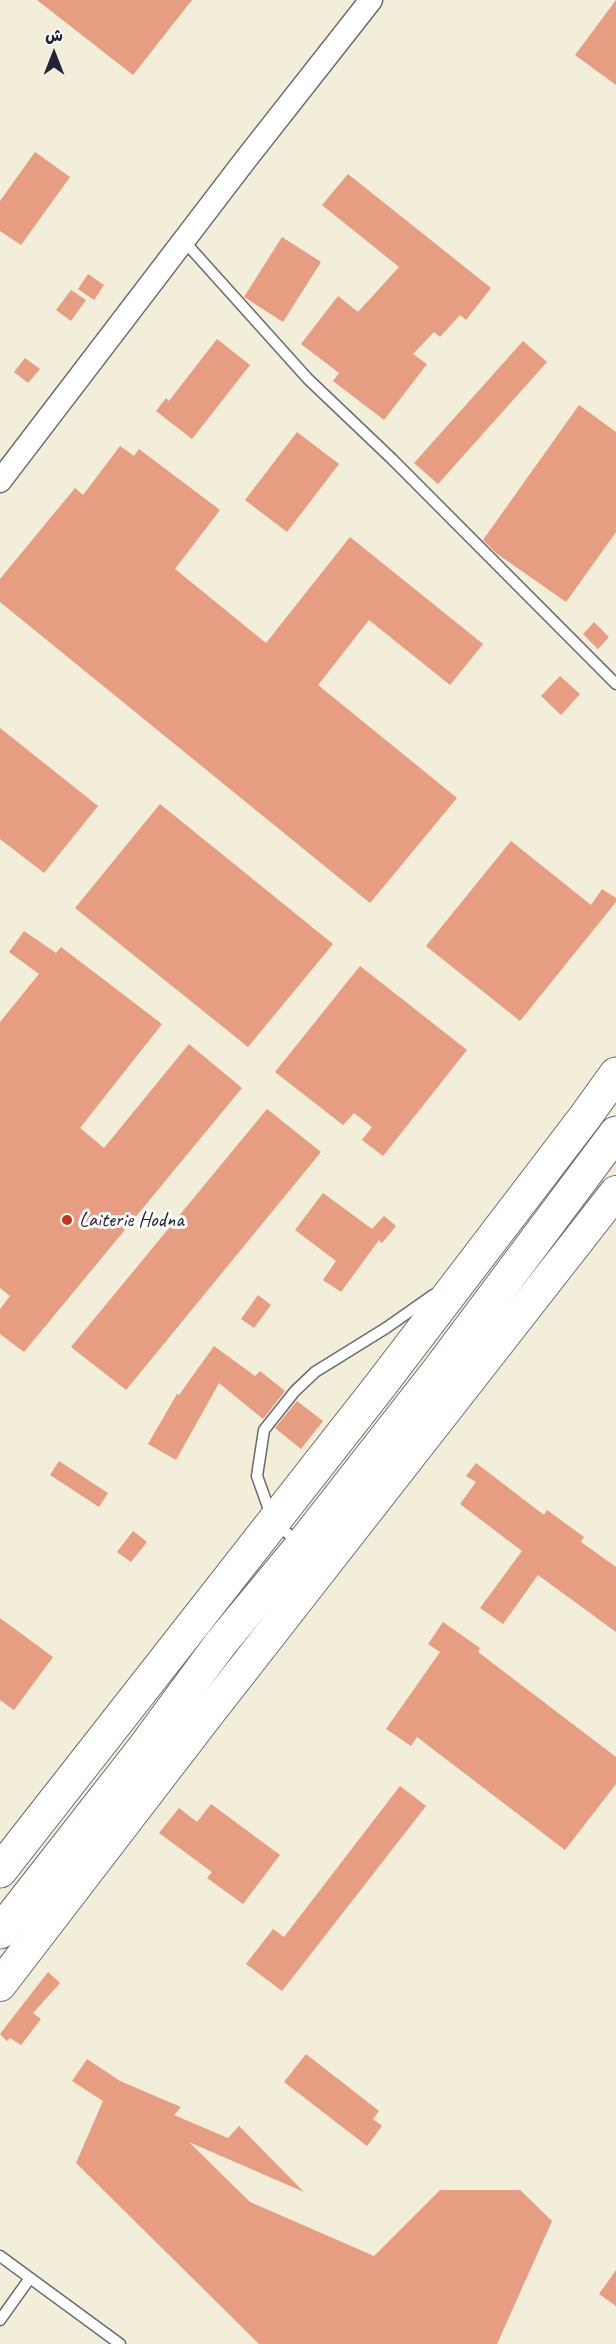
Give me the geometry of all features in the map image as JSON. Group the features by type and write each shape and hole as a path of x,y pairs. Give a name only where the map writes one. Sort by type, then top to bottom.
{"highway":[{"path":"0,1932 143,1749 221,1643 302,1545 438,1371 481,1283 616,1074"},
{"path":"0,1871 273,1521 616,1133"}],"main road":[{"path":"0,1985 205,1718 616,1192"}],"street":[{"path":"0,481 371,0"}],"lane":[{"path":"184,241 308,379 392,459 616,684"},
{"path":"302,1545 273,1521 257,1476 264,1430 296,1390 315,1372 386,1328 481,1283"},
{"path":"0,2256 120,2344"},
{"path":"0,2320 30,2278"}],"building":[{"path":"37,0 192,0 133,75"},
{"path":"616,0 616,85 575,55"},
{"path":"35,152 70,177 21,245 0,231 0,201"},
{"path":"348,174 491,288 466,320 460,315 440,337 434,332 413,354 427,364 384,420 333,381 339,373 301,344 338,296 358,312 399,267 322,205"},
{"path":"282,237 321,262 283,322 244,297"},
{"path":"88,274 104,285 94,300 78,289"},
{"path":"71,290 86,300 71,321 56,310"},
{"path":"217,339 250,365 192,439 156,411 166,398 169,401"},
{"path":"523,341 547,362 438,484 414,463"},
{"path":"25,358 40,369 28,383 14,372"},
{"path":"579,405 616,432 616,532 566,602 496,553 483,540"},
{"path":"297,432 339,464 287,532 245,500"},
{"path":"120,446 134,456 139,449 220,510 175,569 266,643 350,537 483,644 450,685 369,620 318,685 457,798 370,903 0,602 0,579 75,488 83,495"},
{"path":"594,622 609,637 598,649 583,634"},
{"path":"560,676 580,694 561,715 541,696"},
{"path":"0,728 98,806 44,873 0,839"},
{"path":"160,804 333,944 248,1047 75,908"},
{"path":"511,841 591,905 602,889 616,898 616,902 520,1021 426,946"},
{"name":"Laiterie Hodna","path":"24,931 56,953 61,947 162,1024 80,1128 104,1148 189,1044 242,1088 24,1352 0,1334 0,1309 10,1296 0,1288 0,1022 39,974 9,952"},
{"path":"360,966 467,1050 383,1156 362,1140 372,1127 354,1113 343,1125 275,1072"},
{"path":"267,1109 321,1152 126,1390 71,1347"},
{"path":"323,1193 372,1229 384,1216 396,1226 382,1243 379,1240 341,1292 323,1280 336,1261 295,1230"},
{"path":"258,1295 271,1305 254,1328 241,1319"},
{"path":"214,1346 255,1376 260,1371 285,1391 263,1419 219,1383 176,1460 148,1444 177,1394 179,1395"},
{"path":"297,1401 323,1421 301,1449 275,1428"},
{"path":"59,1461 108,1493 99,1507 50,1475"},
{"path":"476,1463 544,1515 547,1510 584,1537 581,1542 616,1567 616,1632 538,1575 503,1624 480,1608 522,1551 460,1504 476,1482 466,1476"},
{"path":"133,1531 147,1542 131,1562 117,1552"},
{"path":"0,1618 53,1657 14,1710 0,1700"},
{"path":"443,1622 480,1648 478,1652 616,1757 616,1784 565,1850 417,1737 411,1746 386,1729 440,1652 428,1644"},
{"path":"400,1786 426,1806 282,1991 246,1964 273,1929 284,1937"},
{"path":"211,1804 280,1855 243,1904 207,1878 212,1872 159,1833 179,1808 197,1822"},
{"path":"48,1972 60,1983 33,2013 41,2019 21,2045 10,2038 7,2041 0,2034"},
{"path":"306,2054 379,2111 373,2119 382,2126 367,2146 284,2082"},
{"path":"87,2059 120,2081 181,2107 174,2115 228,2138 239,2126 304,2192 189,2142 250,2202 374,2256 440,2190 520,2190 552,2221 497,2344 259,2344 76,2163 103,2101 72,2081"},
{"path":"616,2270 616,2306 599,2294"}],"place":[{"name":"Laiterie Hodna","path":"67,1220"}]}
